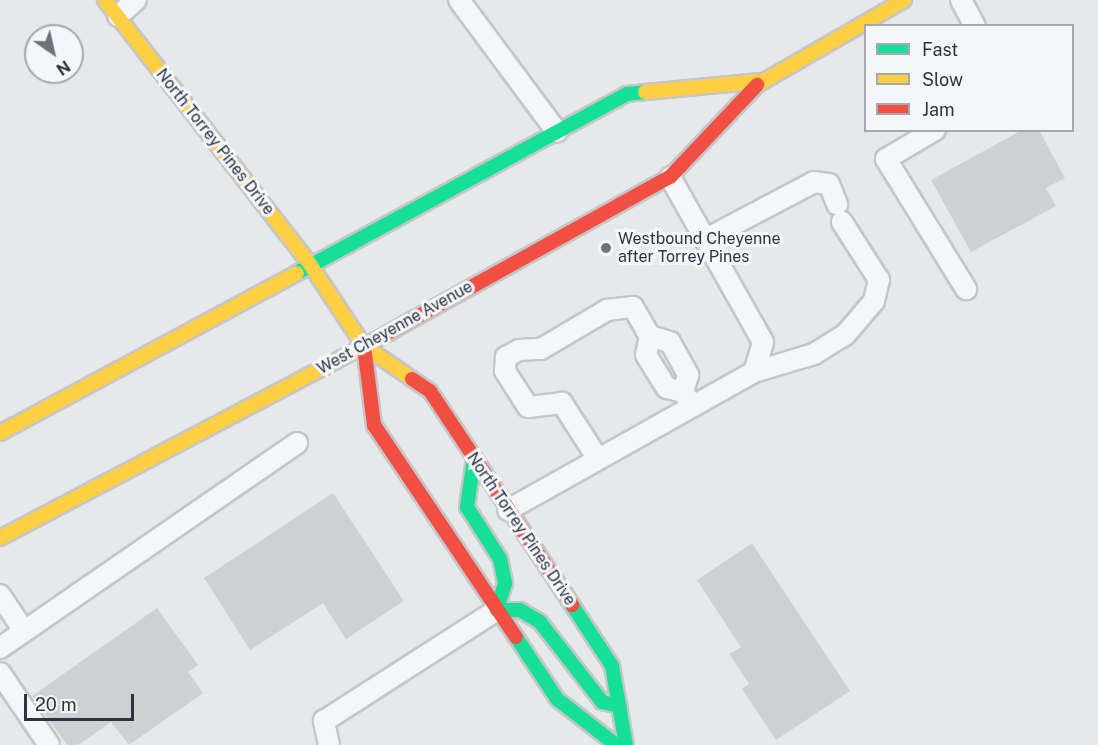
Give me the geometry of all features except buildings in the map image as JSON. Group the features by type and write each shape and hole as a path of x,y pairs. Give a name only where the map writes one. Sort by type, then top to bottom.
{"main road":[{"name":"North Torrey Pines Drive","path":"105,0 311,266 364,346 430,391 612,666 626,745"},
{"name":"West Cheyenne Avenue","path":"0,538 364,346 670,177 761,81 904,0"},
{"name":"West Cheyenne Avenue","path":"0,433 627,94 761,81"},
{"name":"North Torrey Pines Drive","path":"364,346 374,425 557,699 616,745"},
{"path":"474,459 467,507 500,559 505,583 496,610 520,609 540,622 602,702 620,706"}],"lane":[{"path":"118,16 136,0"},
{"path":"459,0 557,132"},
{"path":"962,0 974,24"},
{"path":"932,132 886,159 966,289"},
{"path":"670,177 764,342 754,372"},
{"path":"508,510 598,459 688,398 754,372 814,354 845,335 874,301 879,280 839,213 830,184 814,182 706,239"},
{"path":"598,459 562,404 528,407 504,371 506,357 519,350 541,349 607,310 633,307 650,336 646,355 667,388 688,398"},
{"path":"650,336 670,342 688,375 688,398"},
{"path":"0,648 297,443"},
{"path":"0,596 24,631"},
{"path":"329,745 324,721 496,610"},
{"path":"0,673 49,745"}],"traffic: fast":[{"path":"297,273 627,94 645,92"},
{"path":"474,459 467,507 500,559 505,583 497,610 520,610 540,622 602,702 620,706"},
{"path":"572,605 612,666 626,745"},
{"path":"516,637 557,699 616,745"}],"traffic: slow":[{"path":"105,0 311,266 364,346 412,379"},
{"path":"757,85 904,0"},
{"path":"645,92 761,81"},
{"path":"0,433 297,273"},
{"path":"0,538 390,332"}],"traffic: jam":[{"path":"390,332 670,177 757,85"},
{"path":"364,346 374,425 516,637"},
{"path":"412,379 430,391 572,605"}],"place":[{"name":"Westbound Cheyenne after Torrey Pines","path":"606,248"}]}
